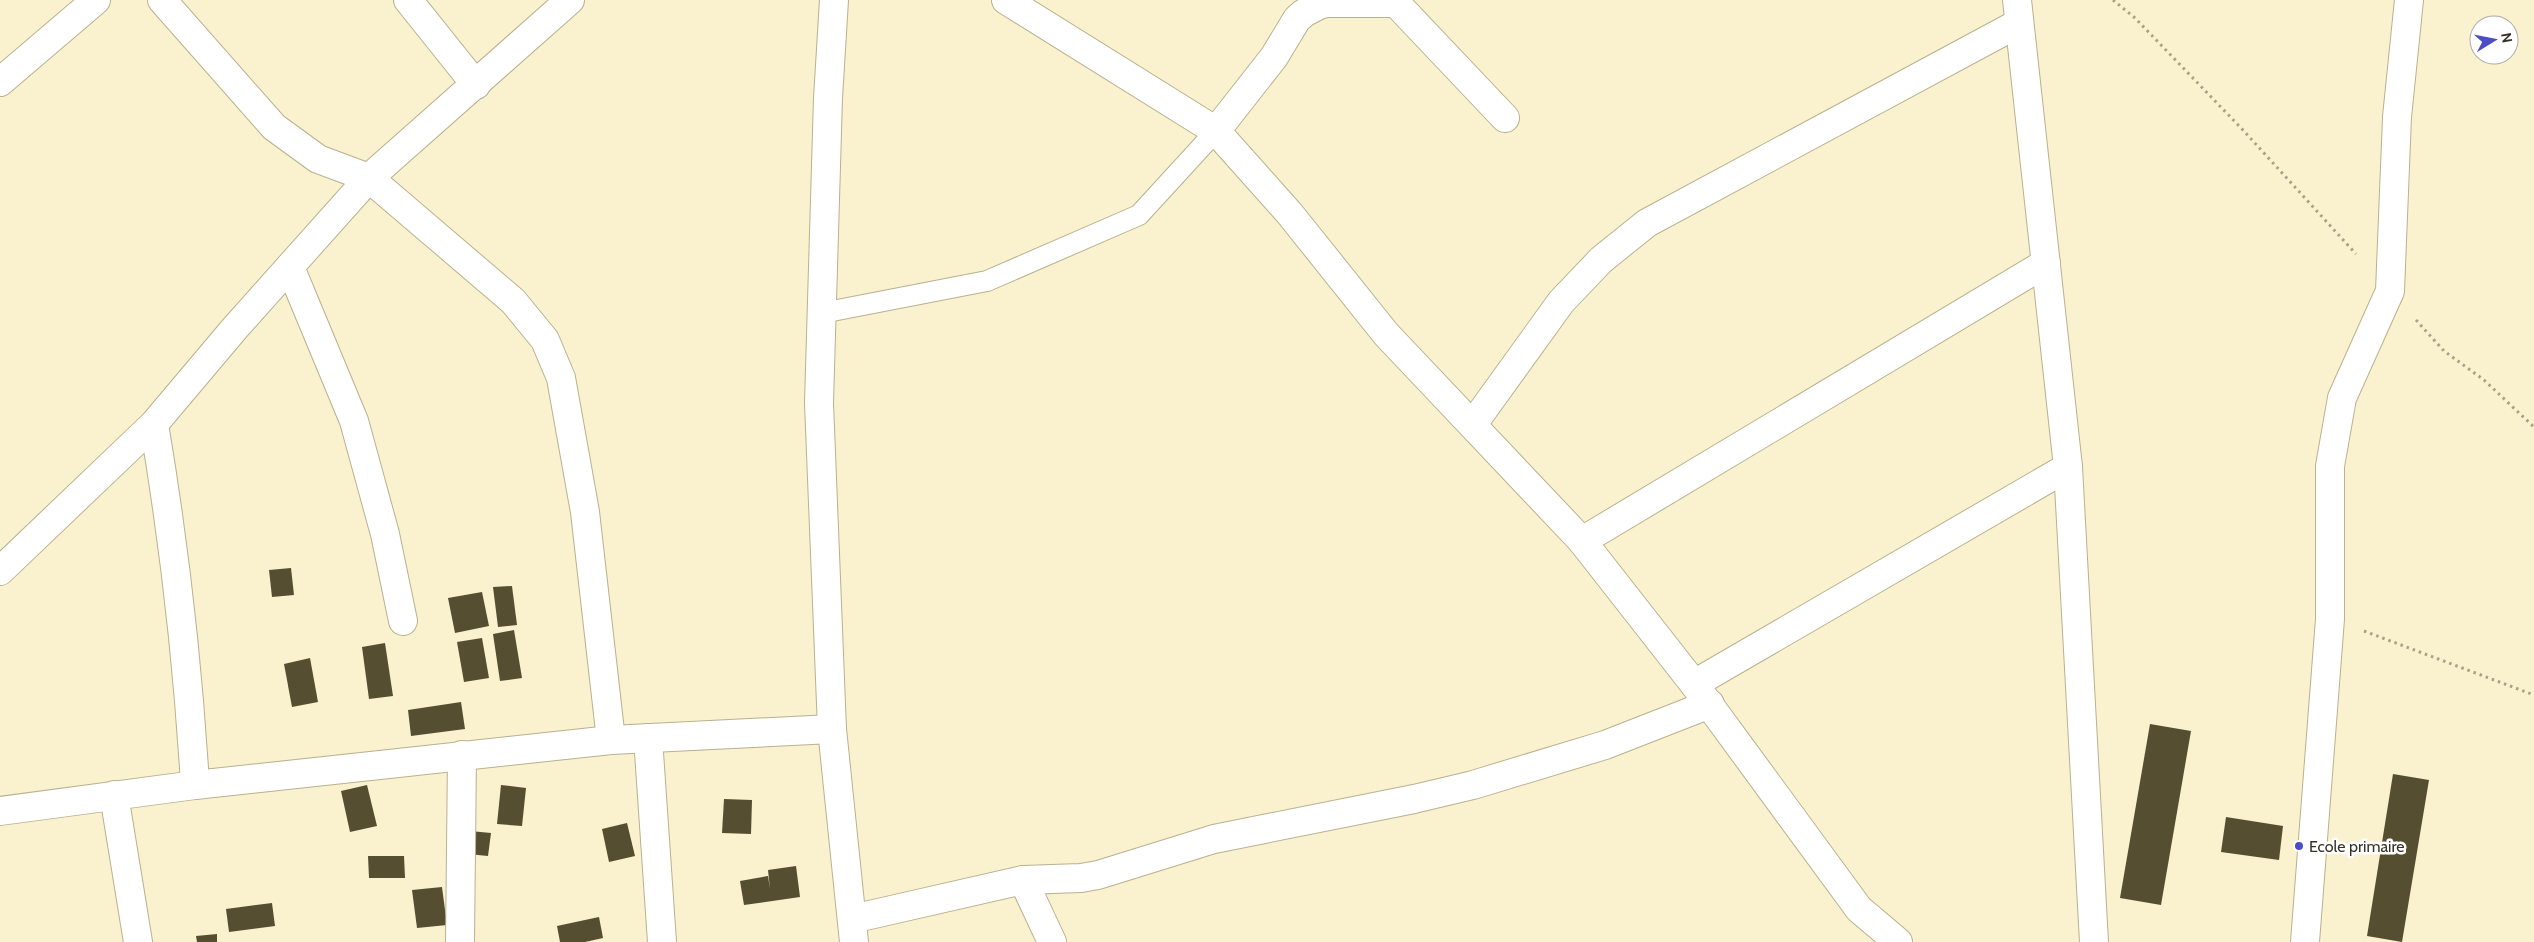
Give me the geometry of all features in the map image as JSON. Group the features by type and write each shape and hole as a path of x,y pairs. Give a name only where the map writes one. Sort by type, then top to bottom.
{"street":[{"path":"0,82 96,0"},
{"path":"162,0 274,127 318,159 369,178 513,301 545,340 561,378 586,512 610,740"},
{"path":"408,0 476,85"},
{"path":"0,571 154,424 235,328 369,178 570,0"},
{"path":"834,0 819,403 832,729 853,930 1023,880 1081,878 1098,875 1214,839 1414,799 1474,785 1605,745 1702,694 2068,467"},
{"path":"2305,942 2330,619 2330,466 2342,398 2390,291 2397,117 2409,0"},
{"path":"1216,131 1274,57 1297,19 1319,5 1327,3 1396,1 1505,118"},
{"path":"1015,2 1216,131 1290,214 1386,334 1582,540 1702,694 1860,909 1898,942"},
{"path":"1473,424 1561,302 1601,260 1647,223 2018,11 2068,467 2094,942"},
{"path":"1582,540 2046,264"},
{"path":"290,267 354,421 385,534 404,621"},
{"path":"154,424 169,520 191,715 195,785"},
{"path":"0,811 195,785 610,740 832,729"},
{"path":"648,738 662,942"},
{"path":"460,942 462,755"},
{"path":"114,795 138,942"},
{"path":"1023,880 1052,942"}],"lane":[{"path":"822,313 987,281 1139,215 1216,131"}],"path":[{"path":"2113,0 2135,18 2242,129 2444,351 2484,380 2534,428"},
{"path":"2330,619 2534,695"}],"building":[{"path":"291,568 294,595 272,597 269,570"},
{"path":"512,586 517,625 498,627 493,587"},
{"path":"482,592 489,626 455,633 448,598"},
{"path":"514,630 522,678 500,681 493,634"},
{"path":"482,638 489,678 464,682 457,642"},
{"path":"385,643 393,696 369,699 362,647"},
{"path":"310,658 318,702 292,707 284,664"},
{"path":"461,702 465,729 411,736 408,710"},
{"path":"2150,724 2191,731 2161,905 2120,898"},
{"path":"2393,774 2429,780 2402,942 2367,936"},
{"path":"367,785 377,826 350,832 341,791"},
{"path":"501,785 526,788 522,826 497,824"},
{"path":"724,799 752,800 751,834 722,833"},
{"path":"2226,817 2283,826 2279,860 2221,852"},
{"path":"627,823 635,856 609,862 602,829"},
{"path":"470,831 491,833 488,856 468,854"},
{"path":"368,856 404,856 405,878 369,878"},
{"path":"796,866 800,897 744,905 740,881 768,876 770,889 768,870"},
{"path":"442,887 447,925 417,928 412,890"},
{"path":"272,903 275,926 229,932 226,909"},
{"path":"599,917 603,938 585,942 560,942 557,926"},
{"path":"217,934 217,942 197,942 196,936"}],"place":[{"name":"Ecole primaire","path":"2299,846"}]}
